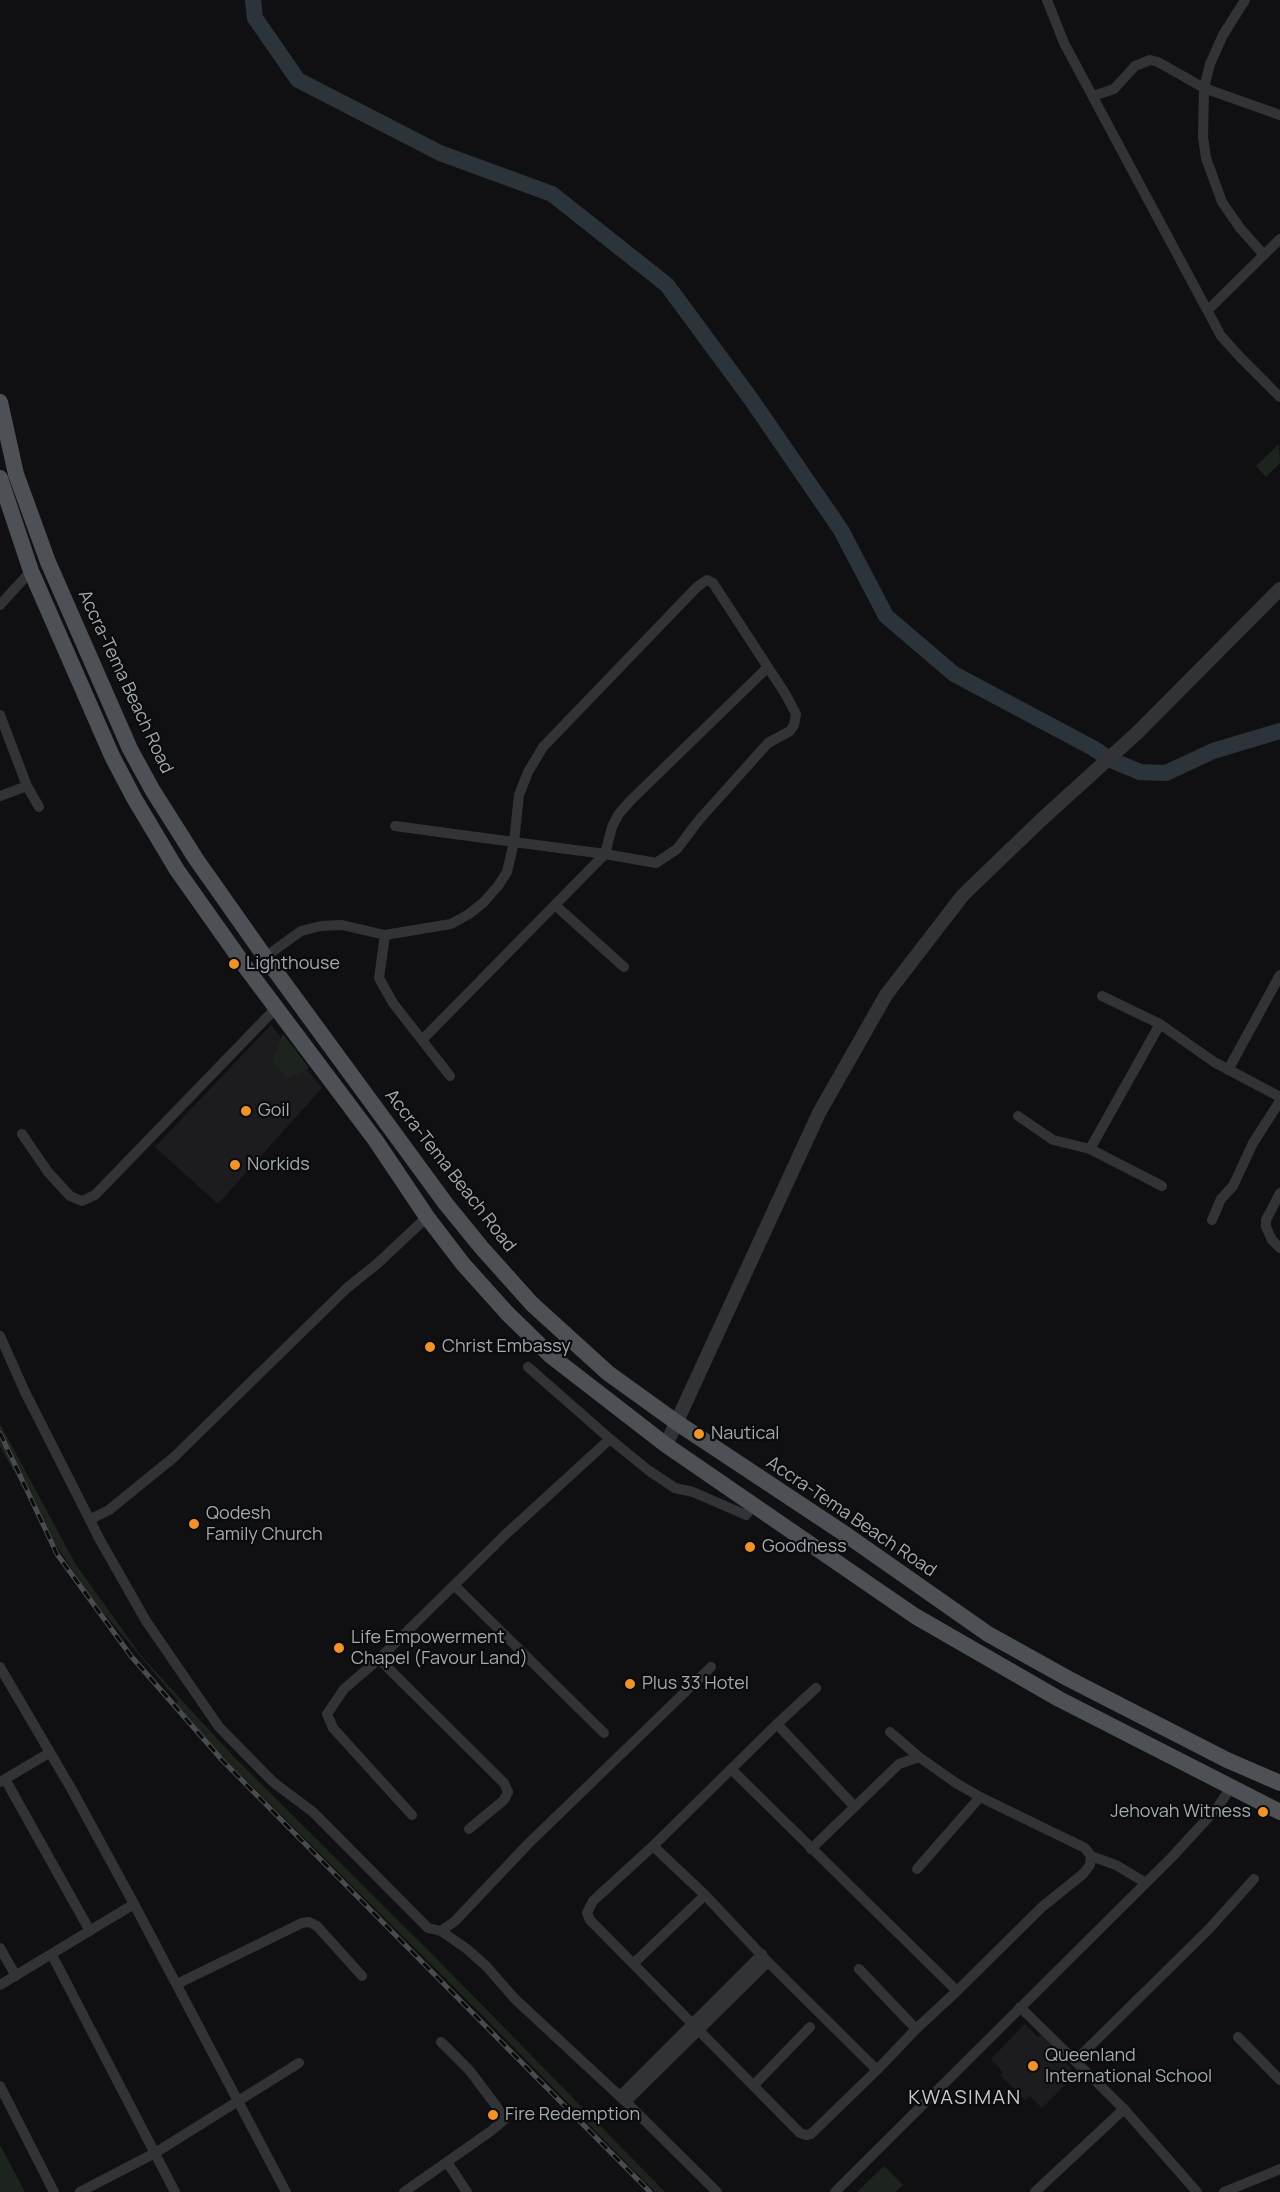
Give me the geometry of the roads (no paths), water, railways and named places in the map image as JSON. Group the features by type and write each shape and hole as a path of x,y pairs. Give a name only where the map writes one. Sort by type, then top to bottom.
{"main road":[{"name":"Accra-Tema Beach Road","path":"0,402 15,474 48,562 130,749 153,791 196,859 265,957 446,1204 532,1304 570,1341 608,1373 676,1422 848,1536 988,1634 1069,1679 1216,1754 1280,1783"},
{"path":"0,478 31,571 112,756 177,870 276,1008 376,1141 427,1217 463,1264 507,1313 551,1356 666,1445 915,1616 1059,1699 1280,1812"},
{"path":"427,1217 446,1204"}],"street":[{"path":"1047,0 1058,32 1221,336 1280,397"},
{"path":"1245,0 1216,49 1204,88 1203,137 1206,158 1222,202 1240,228 1264,255"},
{"path":"1093,96 1114,89 1135,66 1150,60 1158,62 1204,88 1280,115"},
{"path":"1208,310 1280,239"},
{"path":"0,605 31,571"},
{"path":"265,957 301,931 321,926 342,925 385,935 451,924 484,902 507,872 514,842 519,795 528,772 543,747 703,582 710,580 713,583 796,714 790,731 768,743 699,820 677,849 656,863 605,854 514,842 395,825"},
{"path":"666,1445 819,1113 886,995 963,895 1041,820 1127,743 1280,589"},
{"path":"423,1039 605,854 612,827 618,815 767,668"},
{"path":"0,715 27,786 39,807"},
{"path":"0,796 27,786"},
{"path":"555,905 624,967"},
{"path":"385,935 379,978 393,1003 450,1076"},
{"path":"1228,1070 1280,975"},
{"path":"1102,996 1160,1024 1228,1070 1280,1099 1253,1143 1233,1186 1221,1198 1212,1220"},
{"path":"22,1134 48,1172 70,1196 82,1201 95,1195 276,1008"},
{"path":"1090,1149 1160,1024"},
{"path":"1018,1116 1053,1140 1090,1149 1162,1186"},
{"path":"1280,1193 1266,1220 1266,1227 1272,1240 1280,1248"},
{"path":"91,1519 109,1510 173,1458 347,1288 427,1217"},
{"path":"0,1336 25,1392 100,1540 146,1621 219,1727 273,1782 314,1812 428,1928 441,1931 486,1966 515,1999 623,2099 717,2192"},
{"path":"528,1367 610,1439 648,1470 675,1488 693,1492 746,1515 753,1505"},
{"path":"412,1815 333,1728 327,1714 344,1689 379,1659 506,1534 610,1439"},
{"path":"454,1585 604,1732"},
{"path":"379,1659 504,1783 508,1792 504,1800 469,1829"},
{"path":"0,1667 72,1790 286,2192"},
{"path":"441,1931 455,1920 529,1844 711,1667"},
{"path":"816,1688 594,1901 587,1913 590,1920 800,2133 806,2135 816,2129 1042,1907 1083,1874 1090,1865 1091,1856"},
{"path":"777,1724 854,1806"},
{"path":"890,1732 941,1773 980,1797 1085,1848 1091,1856 1116,1865 1146,1883"},
{"path":"49,1753 2,1780 90,1931"},
{"path":"811,1849 899,1764 919,1756"},
{"path":"732,1769 957,1991"},
{"path":"835,2192 1146,1883 1217,1808 1232,1786"},
{"path":"917,1869 980,1797"},
{"path":"653,1846 705,1895 877,2070"},
{"path":"1075,2061 1209,1929 1254,1879"},
{"path":"634,1963 705,1895"},
{"path":"0,1985 134,1904"},
{"path":"177,1984 302,1923 309,1922 317,1926 362,1976"},
{"path":"0,1948 16,1976"},
{"path":"52,1955 174,2192"},
{"path":"623,2099 765,1958"},
{"path":"859,1970 916,2029"},
{"path":"1020,2007 1124,2109 1197,2192"},
{"path":"754,2085 810,2027"},
{"path":"1238,2037 1280,2080"},
{"path":"404,2192 491,2132 504,2120 470,2071 441,2042"},
{"path":"80,2192 155,2153 300,2063"},
{"path":"0,2086 54,2192"},
{"path":"1035,2192 1124,2109"},
{"path":"447,2162 467,2192"},
{"path":"1224,2192 1280,2169"}],"waterway":[{"path":"253,0 255,18 298,80 440,153 552,194 667,285 751,399 841,530 886,616 954,674 1093,748 1111,760 1140,772 1166,773 1213,751 1280,731"}],"railway":[{"path":"0,1433 57,1554 131,1656 222,1760 650,2192"}],"place":[{"name":"Lighthouse","path":"234,964"},
{"name":"Goil","path":"246,1111"},
{"name":"Norkids","path":"235,1165"},
{"name":"Christ Embassy","path":"430,1347"},
{"name":"Nautical","path":"699,1434"},
{"name":"Qodesh Family Church","path":"194,1524"},
{"name":"Goodness","path":"750,1547"},
{"name":"Life Empowerment Chapel (Favour Land)","path":"339,1648"},
{"name":"Plus 33 Hotel","path":"630,1684"},
{"name":"Jehovah Witness","path":"1263,1812"},
{"name":"Queenland International School","path":"1033,2066"},
{"name":"Fire Redemption","path":"493,2115"}],"district":[{"name":"KWASIMAN","path":"965,2098"}]}
